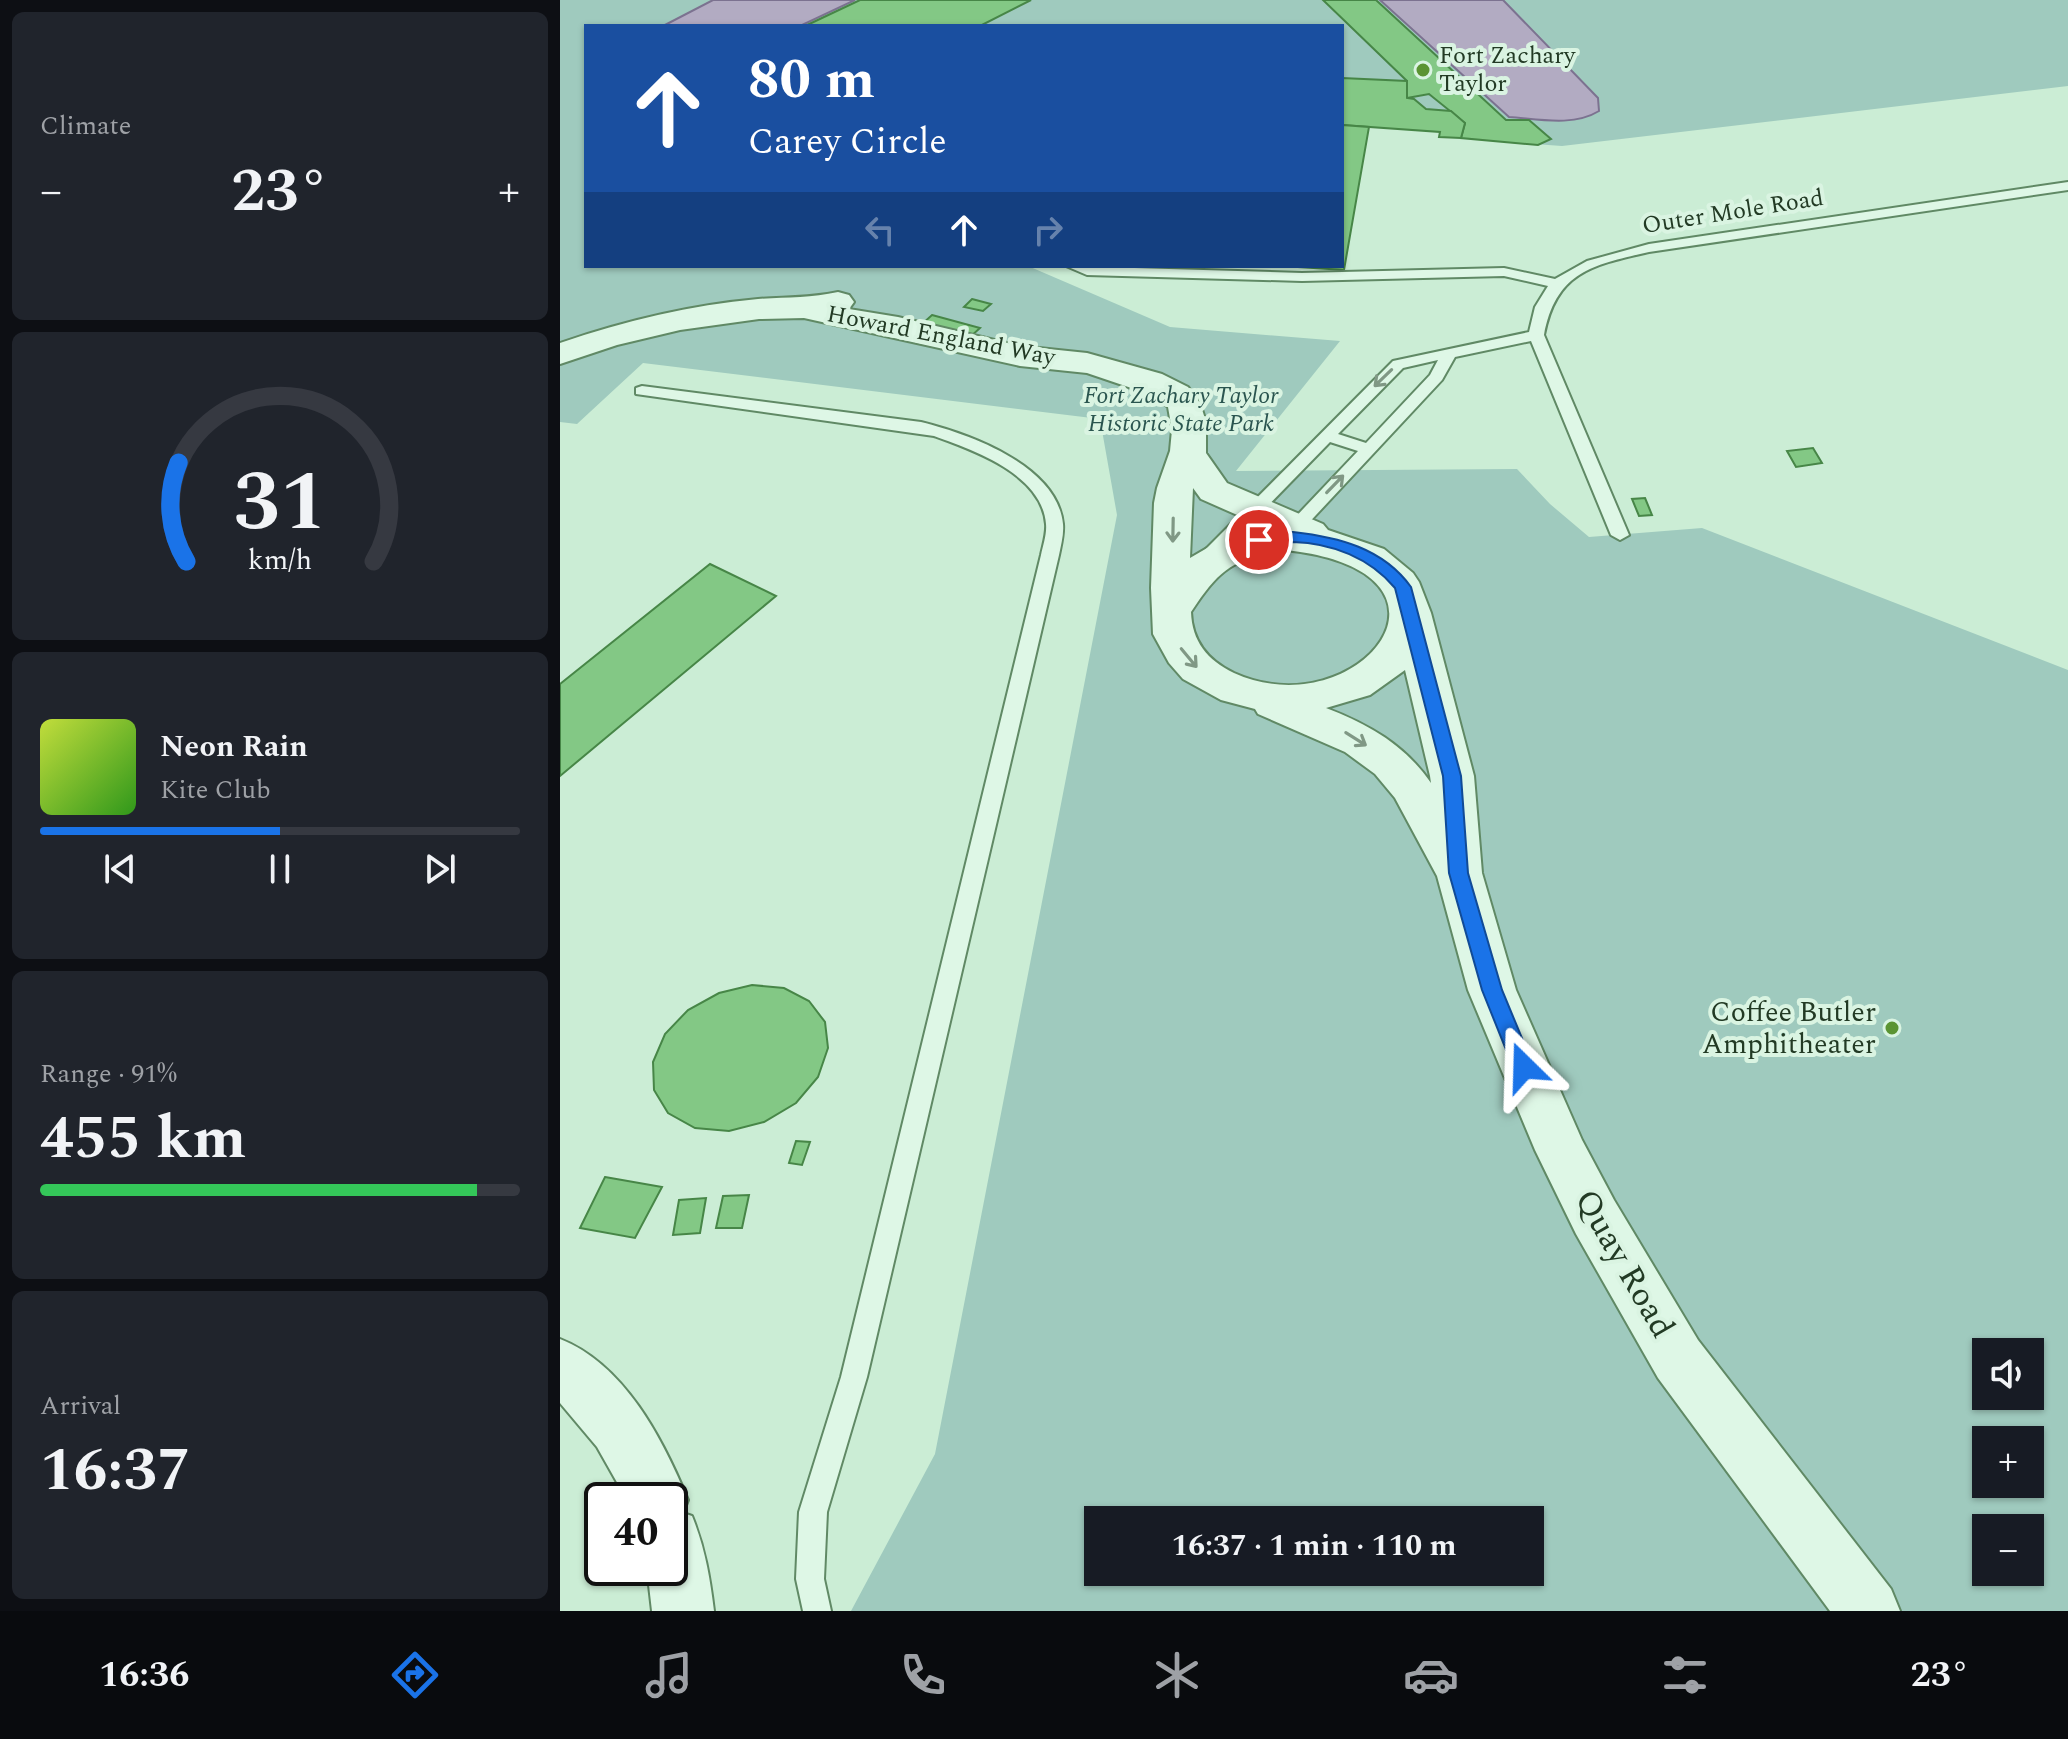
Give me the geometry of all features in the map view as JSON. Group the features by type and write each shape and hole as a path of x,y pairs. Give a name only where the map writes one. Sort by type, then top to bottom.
{"street":[{"name":"Howard England Way","path":"560,354 606,338 680,320 759,309 810,308 821,316 896,314 1034,358 1073,360 1144,380 1173,392 1188,414 1188,454"},
{"path":"1188,454 1214,491 1351,548 1390,571 1403,587 1411,615 1407,638 1392,660 1369,678 1338,691 1302,698 1232,689 1204,674 1184,655 1172,632 1174,491 1188,454"},
{"path":"1172,609 1181,586 1200,566 1226,550 1259,540 1293,537 1327,541 1351,548"},
{"name":"Quay Road","path":"1411,615 1452,776 1459,873 1492,990 1530,1081 1595,1217 1678,1359 1869,1611"},
{"name":"Quay Road","path":"1232,689 1340,729 1373,750 1403,777 1459,873"},
{"path":"560,1366 608,1412 635,1451 650,1482"},
{"path":"680,1586 683,1611"}],"lane":[{"name":"Outer Mole Road","path":"1557,284 1573,273 1625,253 1649,248 2068,186"},
{"path":"1079,268 1087,271 1302,277 1495,271 1557,284 1541,308 1536,335 1620,535"},
{"path":"1200,566 1252,509 1398,364 1536,335"},
{"path":"1296,526 1437,377 1448,355"},
{"path":"642,391 921,427 943,433 1011,464 1037,489 1054,520 1046,571 854,1377 813,1512 810,1579 817,1611"},
{"path":"1325,435 1368,449"}],"green space":[{"name":"Fort Zachary Taylor Historic State Park","path":"560,0 2068,0 2068,86 1562,146 1439,137 1439,131 1344,125 1344,24 584,24 584,268 1033,268 1170,327 1340,341 1236,471 1517,469 1550,504 1589,537 1702,528 2068,670 2068,1611 851,1611 935,1454 1117,515 1100,419 643,363 577,424 560,422"}],"shaded area":[{"path":"713,0 855,0 804,24 667,24"},
{"path":"1380,0 1503,0 1598,98 1599,111 1567,120 1509,117"}],"building":[{"path":"860,0 1031,0 984,24 809,24"},
{"name":"Fort Zachary Taylor","path":"1323,0 1376,0 1506,120 1529,120 1551,139 1538,145 1461,138 1465,123 1429,94 1407,98 1407,81"},
{"path":"1344,78 1407,81 1407,98 1414,99 1426,109 1451,111 1465,123 1461,138 1439,137 1440,132 1344,125"},
{"path":"1344,125 1369,127 1344,270 1313,268 1344,268"},
{"path":"972,299 991,304 983,311 964,307"},
{"path":"932,315 980,328 969,338 921,325"},
{"path":"1813,448 1822,463 1796,467 1787,451"},
{"path":"1645,498 1652,515 1639,516 1632,499"},
{"path":"710,564 776,596 560,776 560,684"},
{"path":"752,985 784,988 809,1001 825,1022 828,1048 818,1077 796,1103 764,1122 729,1131 695,1128 668,1113 654,1090 653,1062 665,1034 688,1010 719,993"},
{"path":"796,1141 810,1142 802,1165 789,1163"},
{"path":"605,1177 662,1187 635,1238 580,1228"},
{"path":"749,1195 742,1228 716,1228 723,1196"},
{"path":"706,1198 700,1233 673,1235 679,1200"}],"place":[{"name":"Fort Zachary Taylor","path":"1423,70"},
{"name":"Coffee Butler Amphitheater","path":"1892,1028"}],"route":[{"path":"1259,540 1293,537 1327,541 1351,548 1390,571 1403,587 1452,776 1459,873 1492,990 1524,1067"}]}
